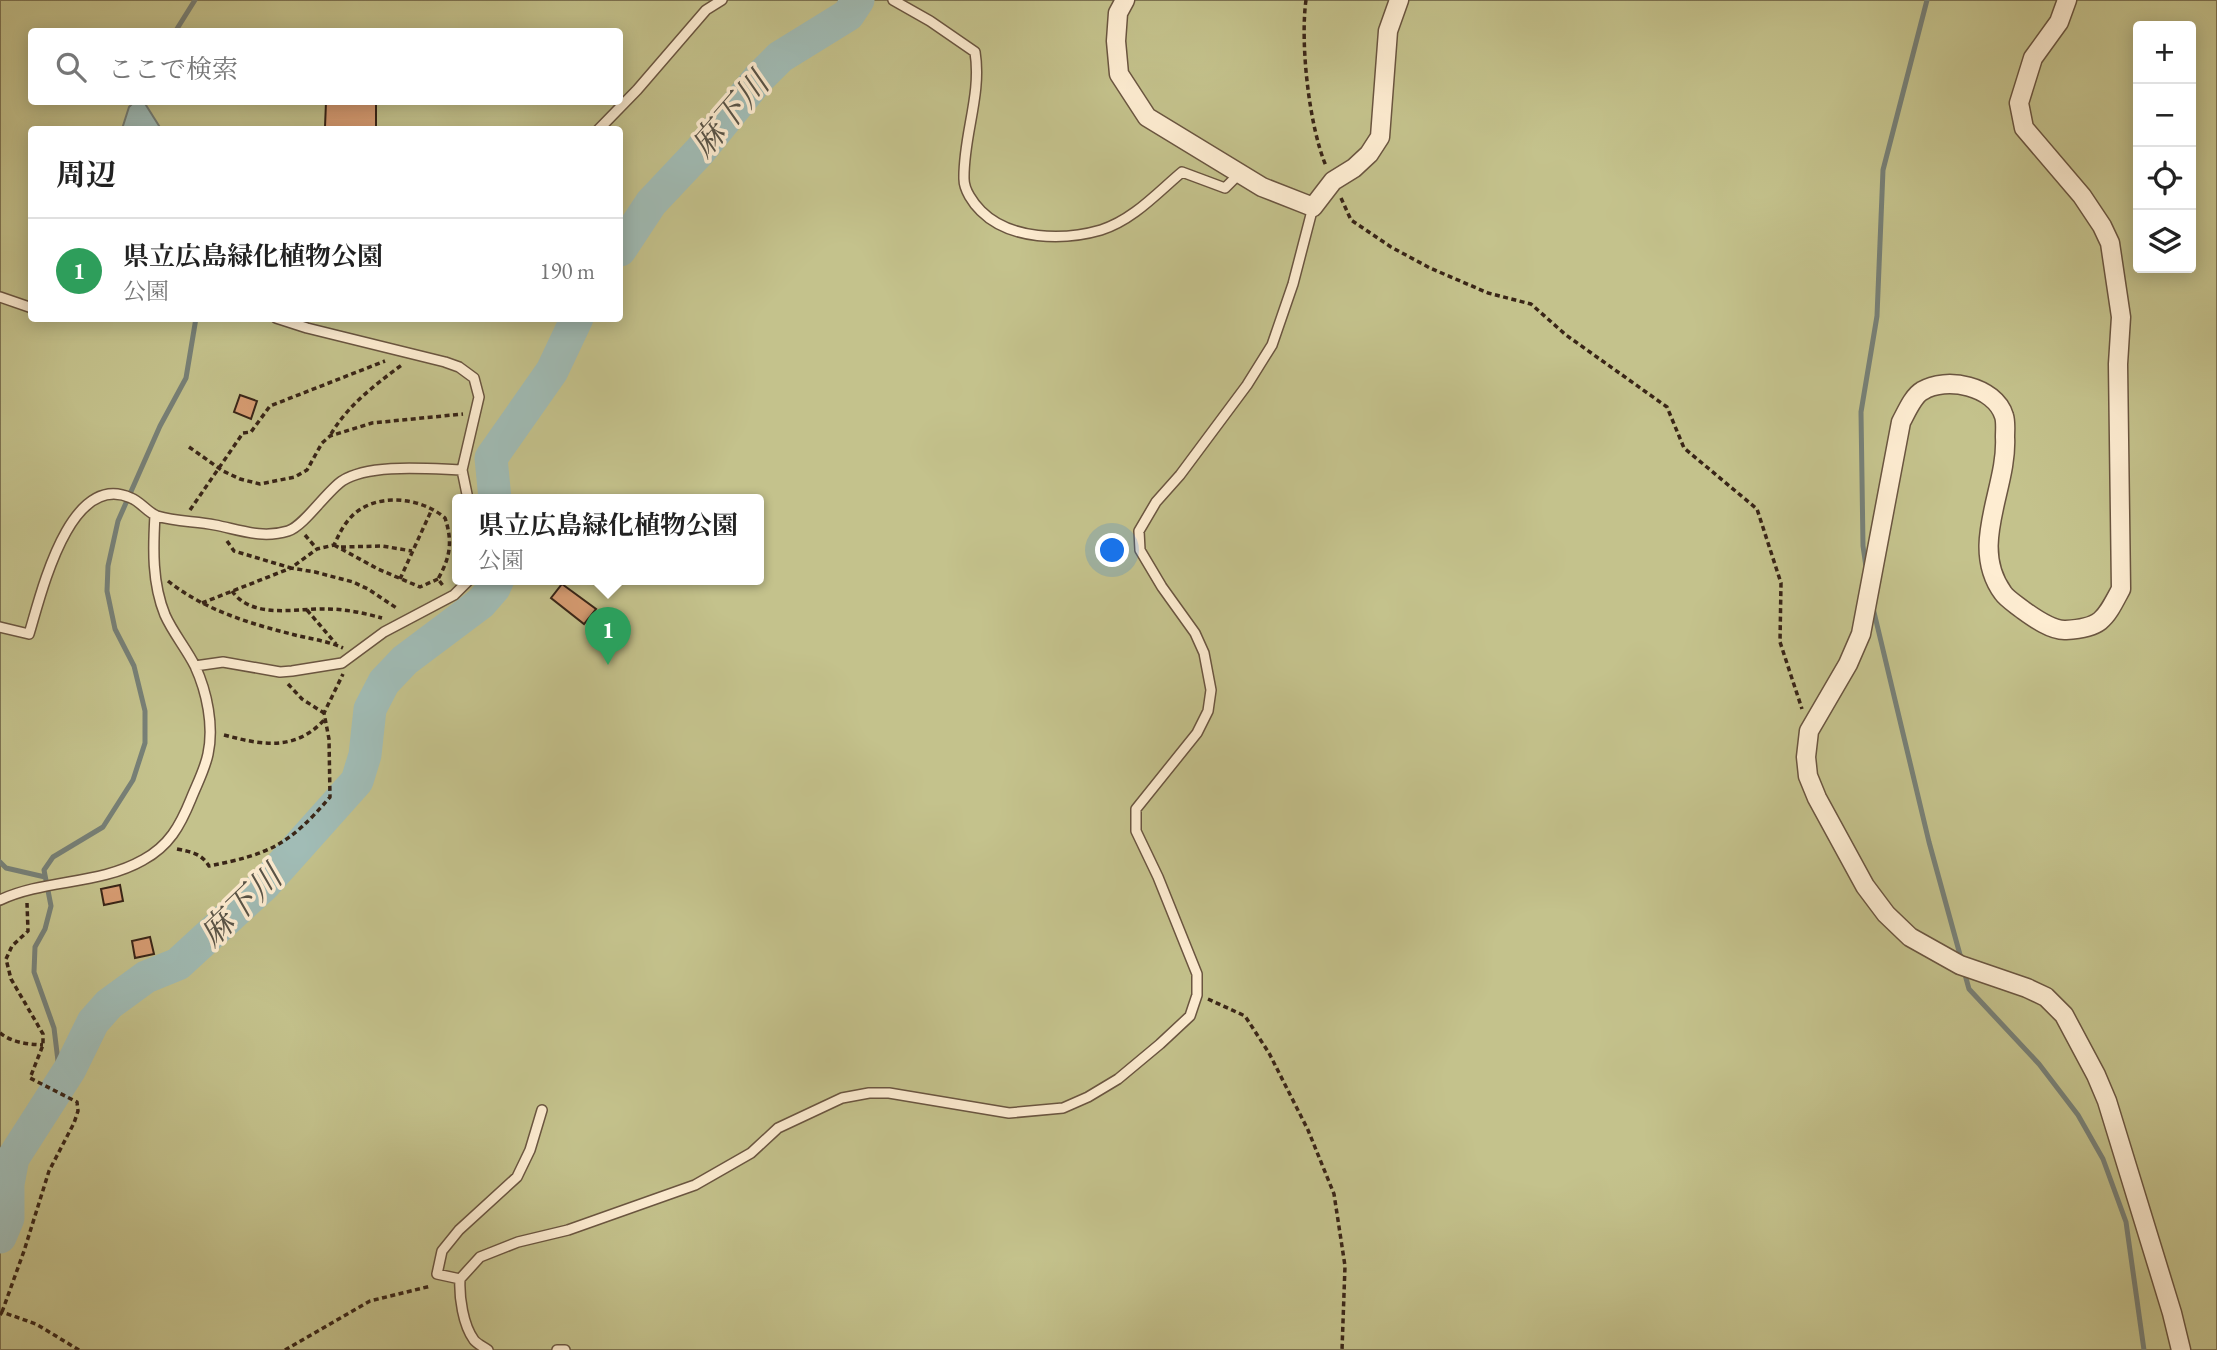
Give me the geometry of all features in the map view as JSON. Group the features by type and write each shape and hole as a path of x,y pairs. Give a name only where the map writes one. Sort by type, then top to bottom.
{"street":[{"path":"1125,0 1118,13 1116,41 1119,74 1147,117 1262,187 1313,207 1333,181 1362,161 1380,137 1388,32 1399,0"},
{"path":"2067,0 2059,22 2033,58 2019,103 2024,128 2082,196 2110,243 2121,317 2118,364 2121,589 2106,617 2087,629 2059,630 2031,616 2003,594 1989,566 1987,543 2006,450 2004,415 1994,401 1972,386 1942,383 1920,391 1901,422 1861,634 1848,664 1809,731 1806,757 1808,776 1865,886 1886,914 1910,937 1968,968 2046,996 2064,1014 2096,1075 2106,1101 2181,1350"}],"lane":[{"path":"623,104 706,10 722,0"},
{"path":"893,0 975,52 978,71 963,181 973,203 992,222 1017,233 1055,236 1101,230 1134,215 1182,172 1225,188 1240,173"},
{"path":"602,126 622,105"},
{"path":"488,1350 475,1340 459,1293 460,1279 480,1257 518,1241 568,1230 695,1185 751,1153 778,1128 842,1098 888,1093 1009,1112 1063,1108 1118,1079 1190,1016 1198,995 1196,974 1158,877 1136,831 1136,808 1197,733 1208,710 1211,690 1204,653 1195,633 1140,550 1139,531 1156,502 1180,475 1247,385 1272,345 1293,284 1313,207"},
{"path":"0,297 28,307"},
{"path":"288,322 459,367 474,378 480,397 463,470 467,494"},
{"path":"0,627 29,634 59,541 88,503 109,495 131,497 155,515 215,525 248,535 290,531 342,481 361,474 402,468 463,470"},
{"path":"0,900 122,871 165,846 183,818 208,757 211,733 206,699 195,666 166,616 158,591 152,553 155,515"},
{"path":"195,666 223,662 280,672 342,663 397,624 454,595 464,585"},
{"path":"460,1279 437,1273 442,1251 459,1230 517,1177 530,1150 542,1110"},
{"path":"557,1350 565,1350"}],"path":[{"path":"1306,0 1303,22 1307,75 1319,148 1351,220 1391,247 1430,268 1488,293 1531,304 1566,335 1667,407 1684,448 1757,509 1781,583 1780,642 1809,731"},
{"path":"189,447 218,468 240,479 260,484 295,477 307,470 322,443 368,391 412,354"},
{"path":"192,506 243,433 251,432 270,406 412,354"},
{"path":"330,436 397,419 475,414"},
{"path":"390,500 409,501 432,509 445,518 451,543 449,559 438,579 421,587 337,546 341,529 363,507 390,500"},
{"path":"400,579 432,509"},
{"path":"215,525 234,551 368,589 396,607 406,619"},
{"path":"202,603 290,568 317,549 382,546 412,551"},
{"path":"155,569 178,589 202,603 254,624 337,645 354,654 334,689 319,726 299,739 259,744 211,733"},
{"path":"438,579 442,586 454,595"},
{"path":"232,591 244,603 254,607 353,611 397,624"},
{"path":"307,610 337,645"},
{"path":"165,846 195,853 209,866 246,859 289,839 303,828 330,797 329,739 325,716 302,699 280,672"},
{"path":"26,892 28,930 12,946 6,960 11,979 43,1034 43,1045 30,1079 77,1102 78,1111 49,1171 1,1313 36,1324 79,1350"},
{"path":"1198,995 1245,1016 1269,1053 1308,1130 1334,1194 1345,1266 1342,1350"},
{"path":"0,1033 19,1043 43,1045"},
{"path":"285,1350 370,1301 460,1279"}],"shaded area":[{"path":"0,0 2217,0 2217,1350 0,1350"}],"water":[{"path":"146,105 159,126 123,126 129,107"}],"building":[{"path":"326,105 376,105 376,126 325,126"},
{"path":"240,395 257,401 251,419 234,412"},
{"path":"563,585 596,609 584,624 551,598"},
{"path":"120,885 123,901 104,905 101,889"},
{"path":"150,937 154,954 135,958 132,941"}],"waterway":[{"path":"178,28 195,0"},
{"name":"麻下川","path":"623,245 651,203 700,151 758,79 780,57 848,15 858,0"},
{"path":"1866,567 1863,546 1861,412 1877,316 1883,170 1927,0"},
{"path":"50,1100 58,1061 54,1028 34,972 35,947 45,929 51,906 44,870 53,857 103,827 133,780 145,743 145,711 134,666 115,629 107,591 108,566 118,521 160,426 186,378 195,322"},
{"name":"麻下川","path":"495,494 491,458 552,371 575,322"},
{"name":"麻下川","path":"0,1237 8,1218 8,1184 13,1158 70,1069 93,1022 109,1004 146,977 178,964 264,885 357,781 365,755 370,709 384,682 405,660 481,603 495,585"},
{"path":"1873,608 1929,842 1962,962"},
{"path":"0,862 6,868 45,877"},
{"path":"1964,971 1969,989 2039,1064 2078,1115 2103,1159 2126,1222 2144,1350"}],"place":[{"name":"県立広島緑化植物公園","path":"608,665"}]}
